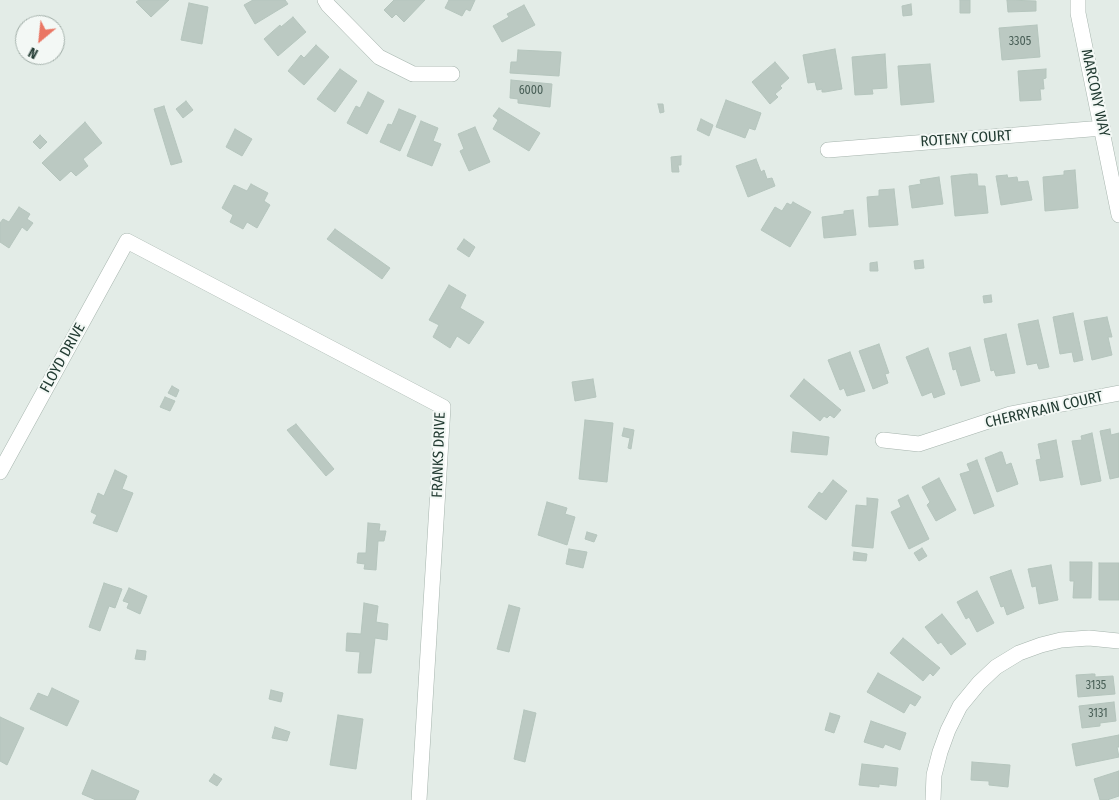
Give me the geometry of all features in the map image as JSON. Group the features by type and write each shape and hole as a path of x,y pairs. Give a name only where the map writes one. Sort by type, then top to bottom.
{"street":[{"path":"325,0 380,58 413,74 452,74"},
{"name":"MARCONY WAY","path":"1078,0 1078,13 1103,128 1119,215"},
{"name":"ROTENY COURT","path":"828,150 1103,128"},
{"name":"FRANKS DRIVE","path":"126,243 127,241 443,407 419,800"},
{"name":"FLOYD DRIVE","path":"0,472 126,243"},
{"name":"CHERRYRAIN COURT","path":"883,440 918,444 1010,414 1119,393"},
{"path":"933,800 934,775 948,730 960,706 979,683 996,668 1019,653 1048,643 1089,638 1119,641"}],"building":[{"path":"139,0 169,0 151,17 136,2"},
{"path":"253,0 285,0 288,4 255,24 244,5"},
{"path":"394,0 425,0 404,22 396,14 392,18 384,10"},
{"path":"449,0 475,0 470,11 466,9 462,16 445,8"},
{"path":"960,0 970,0 970,13 960,13"},
{"path":"1007,0 1036,1 1036,11 1008,12"},
{"path":"189,3 208,7 202,44 181,40"},
{"path":"911,4 912,15 903,16 902,6"},
{"path":"524,5 535,25 502,42 493,26 509,17 507,14"},
{"path":"293,17 306,32 278,56 264,39"},
{"path":"1037,25 1040,57 1002,60 999,28"},
{"path":"316,45 329,57 304,85 288,71 301,55 304,58"},
{"path":"835,49 842,89 822,92 822,89 817,90 815,82 808,83 803,55"},
{"path":"518,50 561,52 559,76 510,73 511,62 517,62"},
{"path":"885,54 887,88 872,89 873,94 855,95 852,57"},
{"path":"775,62 789,78 780,86 782,88 775,94 778,97 770,104 752,82"},
{"path":"930,64 934,102 901,105 898,66"},
{"path":"340,69 357,81 335,112 317,99"},
{"path":"1046,69 1046,78 1043,79 1044,89 1040,89 1041,100 1020,101 1018,71"},
{"path":"511,80 552,84 550,107 518,103 518,99 510,98"},
{"path":"368,92 384,101 367,134 347,123 356,106 360,108"},
{"path":"726,100 761,113 755,130 749,128 745,138 716,127"},
{"path":"186,101 193,110 183,118 176,109"},
{"path":"658,104 663,104 664,112 660,113"},
{"path":"164,106 182,162 171,165 154,109"},
{"path":"499,108 540,133 529,151 493,129 498,120 493,116"},
{"path":"399,109 416,116 400,151 380,142 388,124 392,125"},
{"path":"701,119 713,125 709,136 697,130"},
{"path":"421,121 438,128 433,141 441,144 432,166 407,156"},
{"path":"85,122 102,143 83,159 88,166 76,176 71,171 60,181 42,163"},
{"path":"475,127 490,162 469,171 460,151 464,149 458,134"},
{"path":"235,129 252,139 242,156 226,147"},
{"path":"40,135 47,142 40,149 33,142"},
{"path":"681,156 681,165 678,165 679,172 672,172 671,157"},
{"path":"756,159 761,172 764,170 767,179 772,178 775,186 748,197 736,166"},
{"path":"1075,170 1078,208 1045,211 1043,177 1064,175 1064,171"},
{"path":"977,174 978,186 985,186 988,213 955,216 951,176"},
{"path":"1007,175 1008,178 1017,177 1018,182 1028,181 1032,200 1001,205 996,176"},
{"path":"939,177 943,204 912,208 909,186 921,184 920,180"},
{"path":"251,184 268,193 264,201 270,205 257,228 247,222 243,229 230,222 233,215 222,208 234,185 247,191"},
{"path":"894,189 898,225 869,227 867,197 879,196 879,190"},
{"path":"793,202 811,212 790,247 761,230 775,207 782,211 787,203 791,205"},
{"path":"19,207 30,214 27,219 33,223 27,231 22,227 9,248 0,242 0,223 3,219 9,222"},
{"path":"853,210 856,235 824,238 822,217 844,214 844,211"},
{"path":"335,229 390,268 382,279 327,239"},
{"path":"464,239 475,247 469,257 457,249"},
{"path":"923,260 924,268 915,269 914,261"},
{"path":"877,262 878,271 870,271 870,263"},
{"path":"449,285 466,295 460,308 484,322 469,344 457,336 450,348 433,337 439,325 429,320"},
{"path":"991,295 992,302 984,303 983,296"},
{"path":"1073,313 1083,360 1074,362 1072,352 1060,354 1053,317"},
{"path":"1107,317 1112,337 1108,337 1112,355 1092,360 1084,321"},
{"path":"1038,320 1049,367 1039,369 1037,363 1027,365 1018,324"},
{"path":"1006,334 1015,373 996,376 994,370 991,371 984,339"},
{"path":"879,344 889,373 885,374 888,383 873,389 859,351"},
{"path":"970,347 980,381 961,386 956,369 953,370 949,353"},
{"path":"928,348 945,394 934,398 932,392 922,396 906,357"},
{"path":"850,352 865,391 847,396 844,388 840,390 828,360"},
{"path":"593,379 596,397 575,401 572,382"},
{"path":"804,379 841,410 834,418 830,415 827,418 824,416 820,421 790,396"},
{"path":"172,386 179,390 176,397 168,393"},
{"path":"165,397 175,401 170,411 160,407"},
{"path":"585,420 613,423 607,482 579,479"},
{"path":"296,424 334,469 326,476 287,430"},
{"path":"624,428 634,430 631,449 628,448 630,438 622,436"},
{"path":"1110,429 1111,435 1119,433 1119,477 1110,479 1100,431"},
{"path":"793,432 829,437 827,455 791,452"},
{"path":"1092,433 1101,481 1081,485 1072,441 1082,440 1081,436"},
{"path":"1056,440 1063,477 1040,481 1036,460 1041,459 1038,444"},
{"path":"1002,452 1006,465 1011,463 1018,484 997,492 985,458"},
{"path":"977,460 994,506 974,514 960,474 970,471 967,464"},
{"path":"115,470 127,476 122,489 133,493 117,532 93,523 97,515 91,512 98,493 104,496"},
{"path":"939,478 956,510 936,521 927,505 930,502 922,487"},
{"path":"833,480 847,491 826,520 808,507 819,492 822,494"},
{"path":"908,495 929,539 909,549 891,512 901,507 898,500"},
{"path":"867,498 878,499 873,548 852,546 856,505 867,506"},
{"path":"547,502 567,508 565,514 575,517 567,545 538,535"},
{"path":"368,523 380,524 379,531 386,531 384,541 378,541 376,570 364,569 365,564 357,563 358,553 366,553"},
{"path":"587,532 597,535 594,542 585,539"},
{"path":"922,548 927,556 919,561 914,553"},
{"path":"569,549 587,552 583,568 566,564"},
{"path":"854,552 867,554 866,561 853,560"},
{"path":"1070,562 1092,562 1091,598 1073,598 1074,581 1070,581"},
{"path":"1099,563 1119,563 1119,600 1099,600"},
{"path":"1051,565 1058,600 1039,604 1036,586 1032,587 1028,569"},
{"path":"1011,570 1024,608 1007,615 1004,606 1001,607 990,577"},
{"path":"104,583 122,589 115,608 109,606 100,631 89,627"},
{"path":"129,588 147,596 140,614 127,608 129,603 123,601"},
{"path":"977,591 994,623 977,632 969,617 966,619 957,602"},
{"path":"364,603 378,606 376,622 388,624 387,640 375,638 371,673 358,673 360,652 346,651 347,633 361,634"},
{"path":"509,605 520,608 509,652 497,649"},
{"path":"942,614 966,644 951,655 941,642 938,644 925,627"},
{"path":"903,638 940,668 933,676 930,673 923,681 890,653"},
{"path":"137,650 146,651 145,660 135,659"},
{"path":"878,673 921,697 915,706 910,703 904,713 867,692"},
{"path":"1095,674 1095,677 1113,676 1115,694 1078,697 1076,675"},
{"path":"52,688 79,701 67,726 30,709 38,693 48,697"},
{"path":"271,690 283,693 281,702 269,699"},
{"path":"1114,702 1116,721 1100,723 1100,726 1082,728 1079,706"},
{"path":"524,710 536,713 525,762 514,759"},
{"path":"830,713 840,716 834,733 825,730"},
{"path":"338,715 363,719 356,769 330,765"},
{"path":"0,717 24,728 7,765 0,761"},
{"path":"871,721 906,733 900,750 885,744 883,748 864,742"},
{"path":"275,727 290,732 287,741 272,738"},
{"path":"1119,735 1119,747 1117,747 1119,757 1076,766 1072,744"},
{"path":"972,762 1010,765 1008,787 989,785 989,781 971,780"},
{"path":"862,764 898,768 896,786 879,784 879,787 859,785"},
{"path":"92,770 139,791 135,800 96,800 82,794"},
{"path":"1119,771 1119,796 1100,800 1094,779"},
{"path":"214,774 222,779 217,786 209,781"}]}
